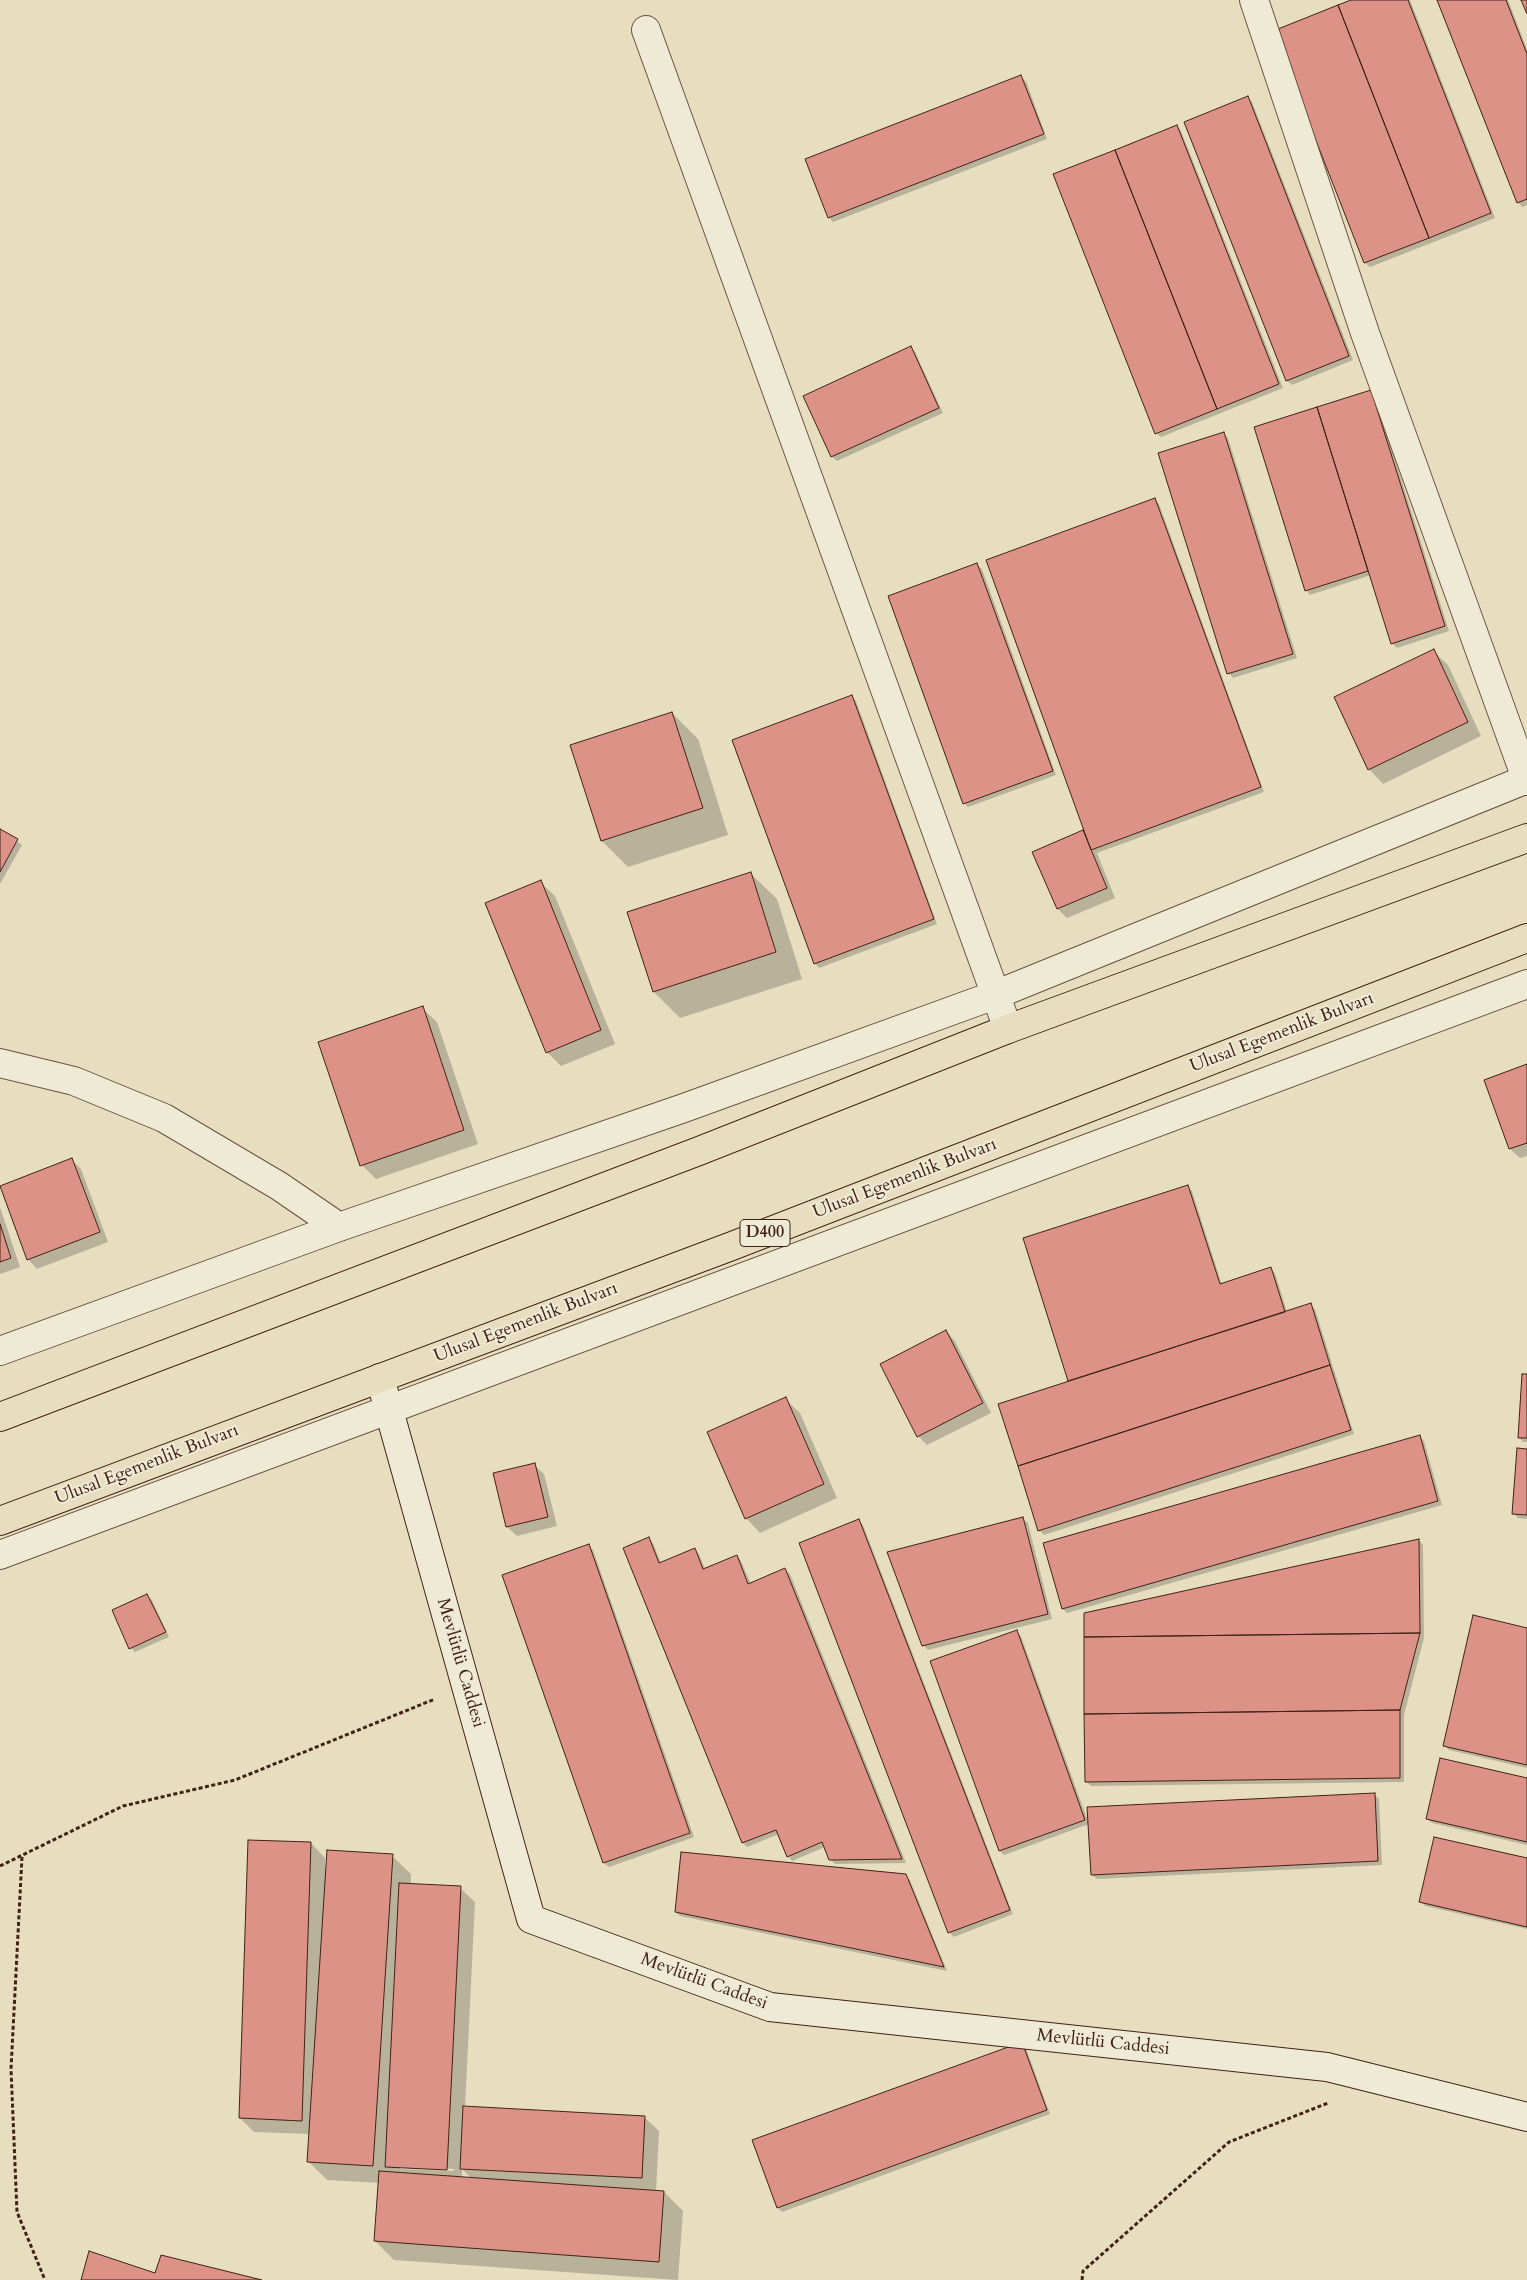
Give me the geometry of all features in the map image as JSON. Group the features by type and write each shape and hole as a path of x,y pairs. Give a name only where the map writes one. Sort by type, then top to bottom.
{"highway":[{"path":"0,1417 689,1154 1008,1029 1527,838"},
{"name":"Ulusal Egemenlik Bulvarı","path":"0,1521 732,1246 1527,938"}],"street":[{"path":"0,1350 339,1227 684,1108 996,995 1527,780 1365,333 1254,0"},
{"path":"646,30 1008,1029"},
{"path":"0,1555 1527,984"},
{"path":"0,1063 74,1081 164,1118 279,1186 339,1227"},
{"name":"Mevlütlü Caddesi","path":"380,1378 531,1920 770,2007 1327,2067 1527,2117"}],"path":[{"path":"0,1866 123,1806 234,1780 466,1687"},
{"path":"22,1856 11,2069 17,2212 45,2280"},
{"path":"1082,2280 1083,2271 1229,2142 1330,2103"}],"building":[{"path":"1351,0 1408,0 1491,213 1429,238 1338,5"},
{"path":"1437,0 1506,0 1527,54 1527,199 1517,203"},
{"path":"1521,0 1527,0 1527,14"},
{"path":"1338,5 1429,238 1364,263 1273,31"},
{"path":"1021,75 1044,134 828,218 805,159"},
{"path":"1248,96 1349,356 1286,381 1184,122"},
{"path":"1177,125 1279,384 1217,409 1115,150"},
{"path":"1115,150 1217,409 1155,434 1053,174"},
{"path":"911,346 939,408 831,457 803,396"},
{"path":"1371,390 1445,626 1391,644 1317,407"},
{"path":"1317,407 1368,571 1305,591 1254,427"},
{"path":"1224,432 1293,654 1227,674 1158,453"},
{"path":"1155,498 1261,787 1091,850 986,560"},
{"path":"977,563 1053,771 963,804 888,596"},
{"path":"1434,649 1468,722 1368,770 1334,697"},
{"path":"852,695 934,919 814,964 732,740"},
{"path":"672,712 703,808 601,841 570,745"},
{"path":"0,829 18,839 0,872"},
{"path":"1083,830 1107,888 1057,909 1032,852"},
{"path":"751,872 776,952 653,992 627,912"},
{"path":"541,880 601,1030 546,1053 485,903"},
{"path":"423,1006 464,1130 360,1166 318,1042"},
{"path":"1527,1064 1527,1143 1509,1149 1484,1080"},
{"path":"72,1158 100,1232 27,1260 0,1186"},
{"path":"1188,1185 1220,1284 1271,1267 1285,1312 1068,1381 1023,1238"},
{"path":"0,1224 11,1258 0,1262"},
{"path":"1311,1303 1330,1365 1018,1466 998,1404"},
{"path":"946,1330 983,1403 917,1437 880,1364"},
{"path":"1330,1365 1351,1430 1038,1531 1018,1466"},
{"path":"1522,1374 1527,1374 1527,1438 1518,1438"},
{"path":"786,1397 824,1484 745,1519 707,1432"},
{"path":"1420,1435 1438,1501 1062,1609 1043,1543"},
{"path":"1517,1448 1527,1449 1527,1515 1512,1514"},
{"path":"535,1463 548,1517 506,1527 493,1473"},
{"path":"1023,1517 1048,1614 922,1646 887,1552"},
{"path":"859,1519 1010,1910 948,1933 799,1543"},
{"path":"649,1537 659,1563 695,1548 703,1569 737,1555 748,1584 785,1568 902,1859 829,1860 822,1842 787,1857 776,1830 742,1843 623,1548"},
{"path":"1419,1539 1420,1633 1084,1637 1084,1613"},
{"path":"589,1544 690,1833 603,1863 502,1575"},
{"path":"147,1594 166,1632 129,1649 112,1610"},
{"path":"1473,1615 1527,1628 1527,1765 1443,1746"},
{"path":"1017,1630 1085,1820 999,1851 930,1661"},
{"path":"1420,1633 1400,1710 1084,1714 1084,1637"},
{"path":"1400,1710 1400,1778 1085,1782 1084,1714"},
{"path":"1440,1758 1527,1778 1527,1842 1426,1819"},
{"path":"1375,1793 1378,1861 1091,1875 1087,1807"},
{"path":"1434,1837 1527,1858 1527,1927 1419,1902"},
{"path":"248,1840 311,1842 302,2121 239,2118"},
{"path":"327,1850 393,1854 373,2166 307,2162"},
{"path":"681,1852 906,1874 944,1967 675,1912"},
{"path":"399,1883 461,1886 447,2170 385,2167"},
{"path":"1022,2042 1047,2110 777,2208 752,2140"},
{"path":"463,2106 645,2116 642,2178 460,2169"},
{"path":"379,2171 664,2191 659,2262 374,2241"},
{"path":"89,2251 155,2273 161,2255 262,2280 81,2280"}]}
